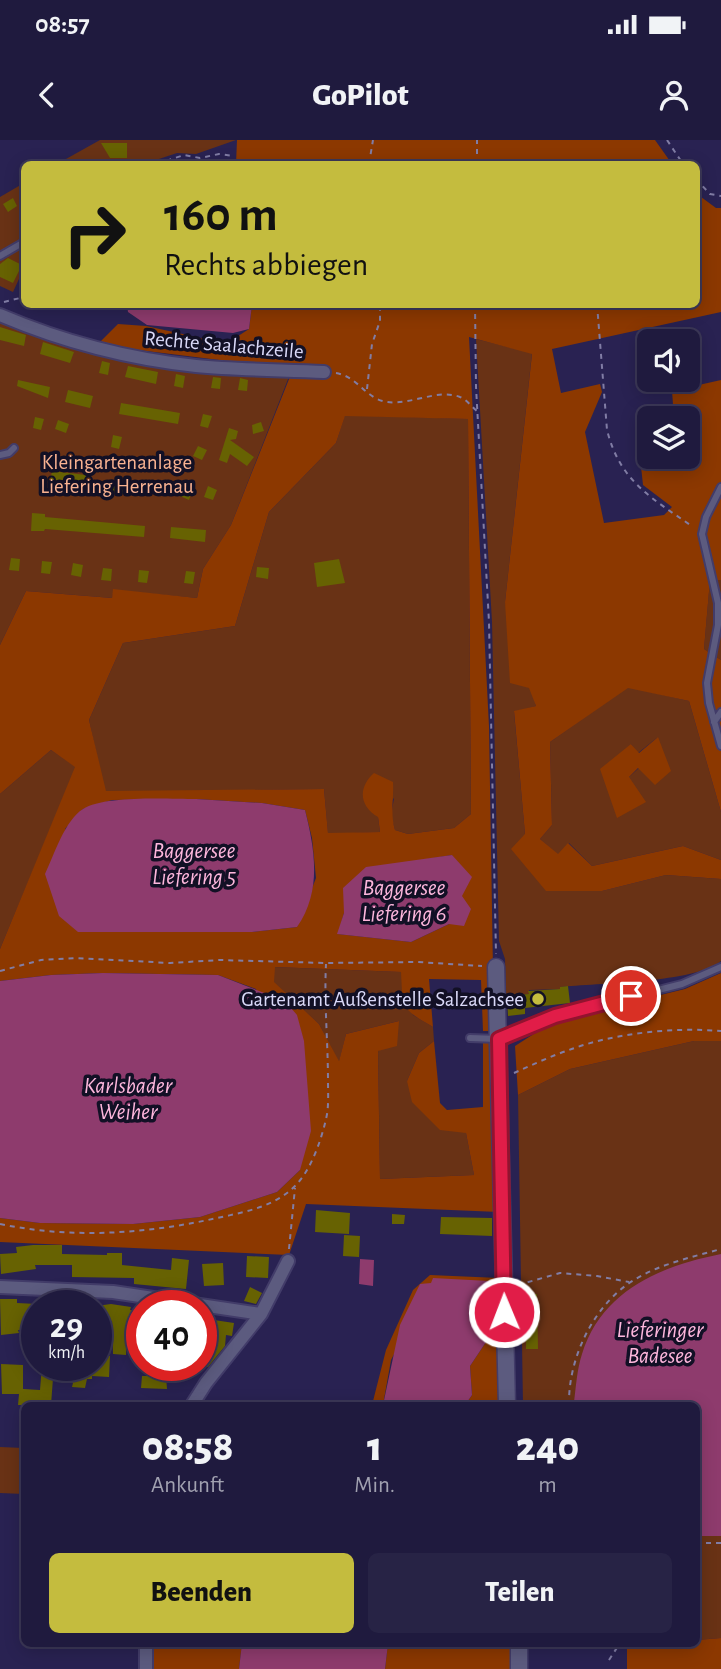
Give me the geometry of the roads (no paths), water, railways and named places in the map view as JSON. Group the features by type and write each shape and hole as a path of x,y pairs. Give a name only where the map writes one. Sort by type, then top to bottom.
{"street":[{"name":"Rechte Saalachzeile","path":"0,315 64,338 127,355 196,366 324,372"},
{"path":"496,967 507,1402"},
{"path":"194,1402 206,1382 261,1314 288,1261"},
{"path":"0,1287 113,1292 261,1314"},
{"path":"146,1647 146,1669"},
{"path":"519,1647 519,1669"}],"lane":[{"path":"0,256 21,244"},
{"path":"0,455 9,453 14,448"},
{"path":"721,487 706,517 702,534 718,603 719,624 706,683 721,746"},
{"path":"714,722 721,712"},
{"path":"470,1038 499,1039 555,1016 682,984 721,967"}],"water":[{"path":"128,308 252,308 249,329 233,333 147,325 128,312"},
{"name":"Baggersee Liefering 5","path":"196,799 262,803 305,810 313,855 313,885 305,913 297,927 252,932 78,932 59,916 45,874 61,838 77,814 83,809 106,802"},
{"name":"Baggersee Liefering 6","path":"452,855 472,877 462,896 471,909 464,926 449,924 411,942 337,934 344,913 343,888 366,867"},
{"name":"Karlsbader Weiher","path":"103,973 218,975 285,1001 297,1015 304,1041 311,1131 300,1170 277,1192 200,1217 133,1224 40,1223 0,1218 0,981"},
{"name":"Lieferinger Badesee","path":"721,1254 721,1536 700,1536 700,1402 574,1402 580,1360 591,1332 604,1313 636,1284 699,1259"},
{"path":"360,1259 374,1260 373,1286 359,1284"},
{"path":"433,1278 489,1281 490,1336 470,1366 472,1395 467,1402 384,1402 400,1325 420,1284 431,1283"},
{"path":"242,1647 388,1647 385,1669 239,1669"}],"place":[{"name":"Gartenamt Außenstelle Salzachsee","path":"538,999"}],"park label":[{"name":"Kleingartenanlage Liefering Herrenau","path":"117,474"}]}
